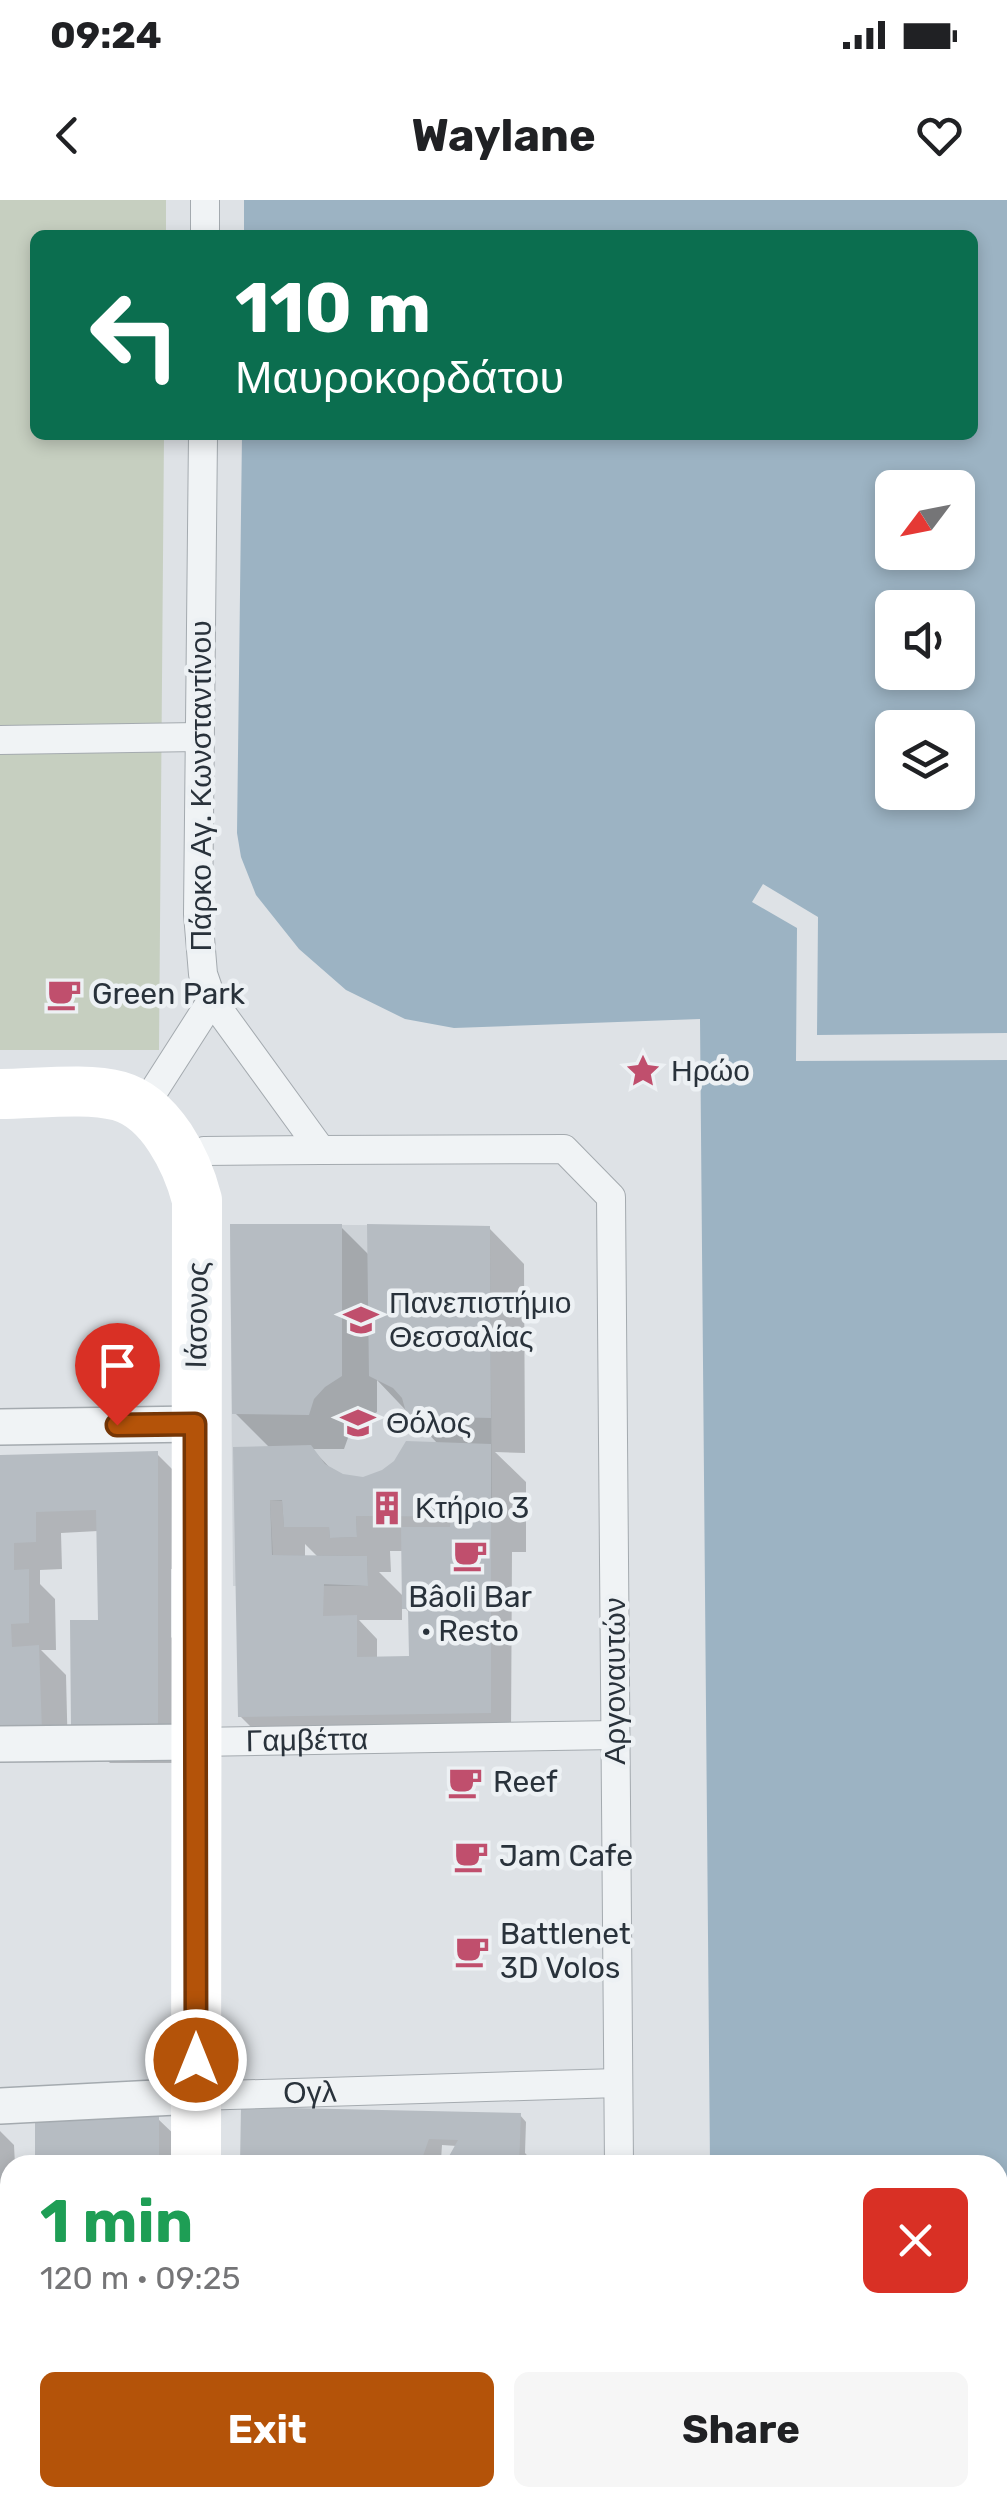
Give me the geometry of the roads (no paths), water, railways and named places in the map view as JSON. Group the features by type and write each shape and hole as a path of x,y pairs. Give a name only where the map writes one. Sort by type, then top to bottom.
{"main road":[{"path":"0,1094 137,1093"},
{"name":"Ιάσονος","path":"137,1093 140,1106 163,1130 188,1174 199,1214 195,1424 196,2155"}],"street":[{"path":"205,200 205,230"},
{"name":"Πάρκο Αγ. Κωνσταντίνου","path":"203,440 198,914 203,974 212,1000 322,1150"},
{"path":"0,740 198,737"},
{"path":"137,1093 212,1000"},
{"name":"Αργοναυτών","path":"322,1150 564,1149 611,1197 618,2155"},
{"path":"204,1151 322,1150"},
{"path":"0,1427 195,1424"},
{"name":"Γαμβέττα","path":"0,1744 615,1735"},
{"name":"Ογλ","path":"0,2106 618,2083"}],"water":[{"path":"244,200 1007,200 1007,2155 710,2155 700,1019 454,1028 405,1019 346,990 299,949 256,895 241,857 237,833 242,440 978,440 978,230 244,230"}],"place":[{"name":"Green Park","path":"64,994"},
{"name":"Ηρώο","path":"643,1071"},
{"name":"Πανεπιστήμιο Θεσσαλίας","path":"361,1320"},
{"name":"Θόλος","path":"358,1423"},
{"name":"Κτήριο 3","path":"387,1508"},
{"name":"Bâoli Bar · Resto","path":"470,1555"},
{"name":"Reef","path":"465,1782"},
{"name":"Jam Cafe","path":"471,1856"},
{"name":"Battlenet 3D Volos","path":"472,1951"}]}
